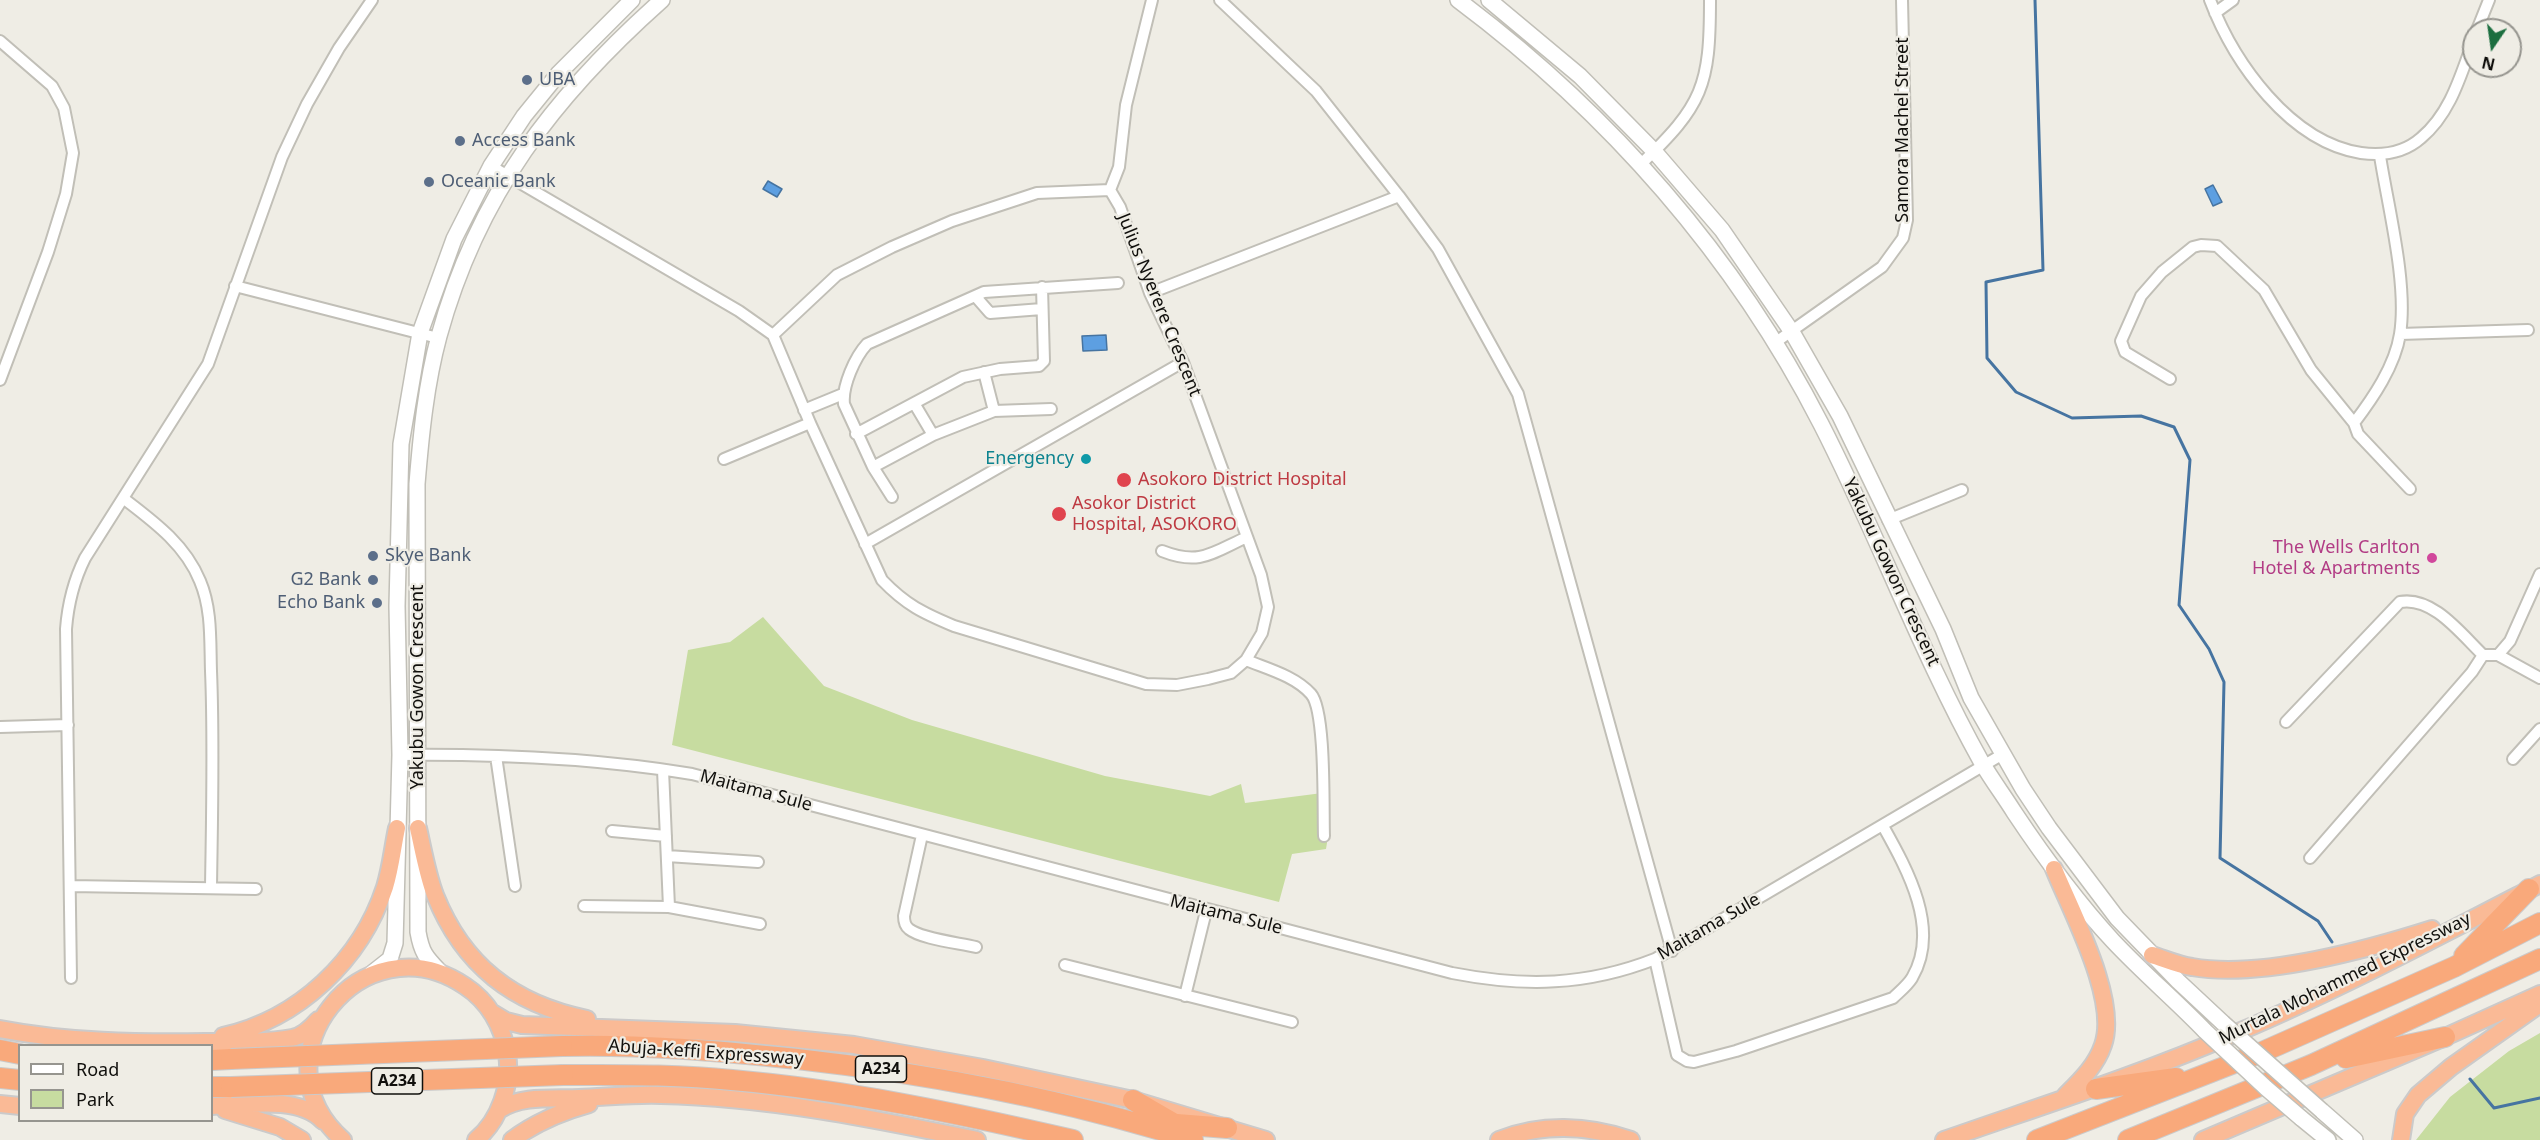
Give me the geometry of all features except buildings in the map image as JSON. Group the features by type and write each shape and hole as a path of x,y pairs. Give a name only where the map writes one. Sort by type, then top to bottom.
{"highway":[{"path":"192,1042 237,1033 274,1018 304,999 337,970 364,932 385,886 397,828"},
{"path":"418,828 434,894 466,952 490,977 543,1006 574,1017 627,1027"},
{"path":"2054,869 2103,988 2107,1016 2103,1046 2089,1072 2062,1098"},
{"path":"2454,968 2535,887"},
{"name":"Murtala Mohammed Expressway","path":"1944,1140 2062,1098 2096,1089 2234,1035 2310,1000 2535,887"},
{"path":"2152,955 2191,967 2254,968 2320,958 2382,945 2476,916"},
{"name":"Murtala Mohammed Expressway","path":"2037,1140 2260,1053 2454,968 2540,923"},
{"path":"2128,1140 2312,1065 2540,959"},
{"path":"0,1029 45,1036 120,1042 294,1038 309,1029 343,992 369,976 398,968 428,970 442,974 470,989 491,1012 503,1035 508,1060 505,1094 499,1110 476,1140"},
{"path":"2204,1140 2540,994"},
{"path":"2401,1140 2405,1114 2418,1095 2451,1067 2540,1004"},
{"name":"Abuja-Keffi Expressway","path":"491,1012 506,1021 522,1025 627,1027 735,1033 854,1045 983,1068 1133,1100 1266,1140"},
{"path":"323,1015 310,1047 309,1073 314,1098 330,1128"},
{"path":"2312,1065 2445,1037"},
{"name":"Abuja-Keffi Expressway","path":"213,1060 609,1045 714,1051 875,1068 1042,1099 1136,1122 1193,1140"},
{"path":"0,1050 18,1054"},
{"path":"2096,1089 2205,1074"},
{"name":"Abuja-Keffi Expressway","path":"213,1099 231,1087 563,1075 681,1077 781,1085 932,1110 1073,1140"},
{"path":"0,1078 18,1080"},
{"path":"499,1110 515,1102 532,1100 660,1095 735,1099 816,1110 977,1140"},
{"path":"512,1140 529,1127 554,1114 577,1107 598,1102 660,1095"},
{"path":"213,1100 287,1104 310,1111 343,1140"},
{"path":"213,1100 280,1127 302,1140"},
{"path":"1133,1100 1200,1140"},
{"path":"0,1104 18,1106"},
{"path":"1136,1122 1227,1128"},
{"path":"1499,1140 1532,1130 1566,1126 1618,1135 1631,1140"}],"main road":[{"name":"Yakubu Gowon Crescent","path":"369,976 390,959 395,943 400,755 397,606 401,444 420,333 454,239 490,166 524,116 559,73 632,0"},
{"name":"Yakubu Gowon Crescent","path":"442,974 426,958 421,948 418,932 417,484 422,430 438,338 463,266 507,176 561,102 620,39 662,0"},
{"name":"Yakubu Gowon Crescent","path":"1458,0 1479,6 1585,106 1640,165 1711,248 1754,307 1822,426 1920,637 1983,765 2054,869 2110,937 2205,1031 2265,1088 2328,1140"},
{"name":"Yakubu Gowon Crescent","path":"1489,0 1580,76 1654,151 1722,230 1792,332 1840,416 1879,495 1888,520 1943,629 1971,698 2002,754 2077,867 2117,918 2152,955 2223,1023 2355,1140"}],"street":[{"path":"71,978 66,629 72,588 85,558 208,364 257,223 290,140 339,48 372,0"},
{"path":"773,335 837,275 952,221 1038,193 1110,190 1119,167 1126,105 1152,0"},
{"path":"1220,0 1316,91 1399,195 1438,249 1518,394 1672,951"},
{"path":"1640,165 1686,117 1700,94 1710,42 1710,0"},
{"name":"Samora Machel Street","path":"1776,342 1882,267 1903,238 1907,219 1902,0"},
{"path":"2210,0 2230,43 2286,115 2311,134 2352,152 2380,156 2408,147 2429,130 2451,100 2462,71"},
{"path":"2215,13 2232,0"},
{"path":"2482,18 2489,0"},
{"path":"0,41 52,86 63,108 73,153 66,194 51,242 0,380"},
{"path":"2354,423 2371,400 2393,358 2400,334 2402,294 2380,156"},
{"path":"490,166 739,310 773,335 804,410 882,580 901,600 954,626 1146,684 1177,685 1208,680 1231,673 1246,660 1295,681 1313,696 1320,722 1324,836"},
{"name":"Julius Nyerere Crescent","path":"1110,190 1120,207 1150,293 1184,363 1261,575 1268,607 1262,633 1246,660"},
{"path":"1150,293 1399,195"},
{"path":"2170,379 2125,352 2121,341 2141,296 2162,272 2193,247 2201,244 2217,246 2264,290 2311,370 2354,423 2358,434 2410,489"},
{"path":"892,496 856,434 844,404 843,394 862,349 867,344 984,292 1118,283"},
{"path":"236,286 438,338"},
{"path":"856,434 963,377 984,372 1039,366 1044,362 1042,287"},
{"path":"976,297 990,313 1042,309"},
{"path":"2400,334 2528,330"},
{"path":"865,544 1184,363"},
{"path":"984,372 994,411"},
{"path":"804,410 843,394"},
{"path":"914,403 933,435"},
{"path":"873,466 933,435 994,411 1051,409"},
{"path":"724,459 810,423"},
{"path":"1888,520 1962,490"},
{"path":"123,498 163,529 181,549 200,580 207,603 212,702 211,887"},
{"path":"1162,551 1192,560 1247,537"},
{"path":"2498,655 2510,641 2527,608 2540,574"},
{"path":"2286,722 2400,602 2410,600 2433,609 2483,655 2498,655 2540,678"},
{"path":"2310,858 2472,672 2483,655"},
{"path":"0,727 68,725"},
{"path":"2513,759 2540,729"},
{"name":"Maitama Sule","path":"400,755 578,759 692,774 1452,973 1520,983 1589,979 1623,972 1672,951 2002,754"},
{"path":"496,756 515,886"},
{"path":"663,770 669,907"},
{"path":"1655,959 1677,1054 1687,1061 1694,1062 1736,1051 1893,998 1912,979 1918,964 1923,924 1919,901 1897,850 1883,826"},
{"path":"612,831 666,836"},
{"path":"922,835 904,916 905,923 908,928 921,934 976,947"},
{"path":"667,856 758,862"},
{"path":"70,886 256,889"},
{"path":"584,906 669,907 760,924"},
{"path":"1185,996 1206,910"},
{"path":"1065,965 1292,1022"}],"green space":[{"path":"763,617 824,686 912,720 1105,776 1210,796 1241,784 1245,803 1330,792 1330,809 1326,823 1330,824 1326,849 1292,854 1279,902 672,745 688,650 730,642"},
{"path":"2540,1033 2540,1140 2416,1140 2450,1097 2509,1051"}],"water":[{"path":"768,181 782,189 777,197 763,189"},
{"path":"2213,185 2222,202 2213,206 2205,189"},
{"path":"1106,335 1107,350 1083,351 1082,336"}],"waterway":[{"path":"2035,0 2043,270 1986,282 1987,358 2016,392 2072,418 2141,416 2174,427 2190,460 2179,605 2209,649 2224,682 2220,858 2318,921 2332,942"},
{"path":"2470,1079 2494,1108 2540,1098"}],"place":[{"name":"UBA","path":"527,80"},
{"name":"Access Bank","path":"460,141"},
{"name":"Oceanic Bank","path":"429,182"},
{"name":"Energency","path":"1086,459"},
{"name":"Asokoro District Hospital","path":"1124,480"},
{"name":"Asokor District Hospital, ASOKORO","path":"1059,514"},
{"name":"Skye Bank","path":"373,556"},
{"name":"The Wells Carlton Hotel & Apartments","path":"2432,558"},
{"name":"G2 Bank","path":"373,580"},
{"name":"Echo Bank","path":"377,603"}]}
